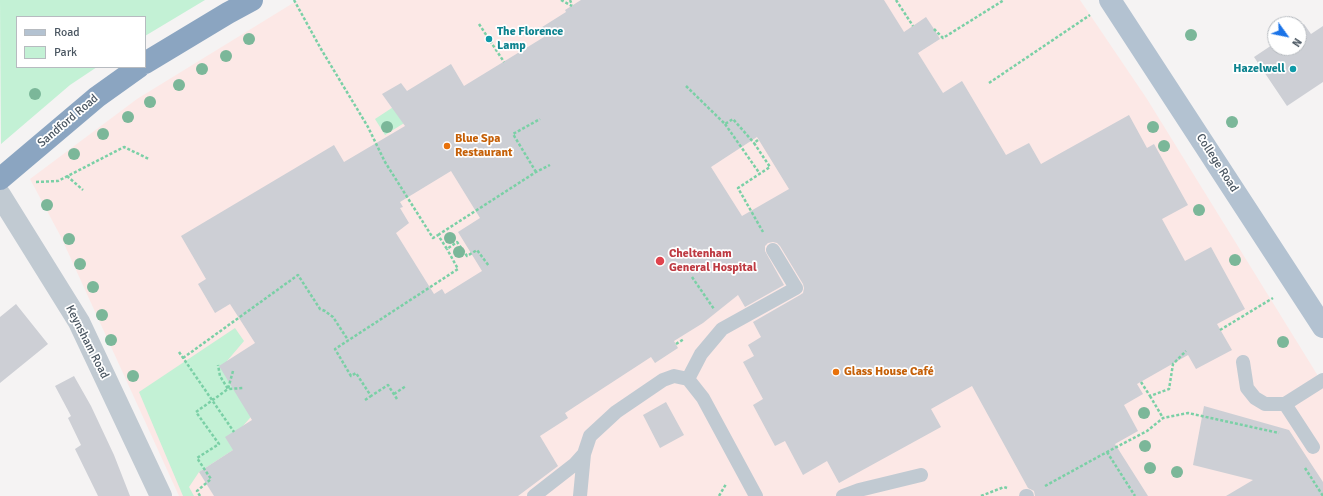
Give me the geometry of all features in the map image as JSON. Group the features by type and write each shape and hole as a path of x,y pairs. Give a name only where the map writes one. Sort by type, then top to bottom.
{"highway":[{"path":"146,62 252,0"},
{"name":"Sandford Road","path":"0,179 97,97 138,68"}],"main road":[{"name":"College Road","path":"1110,1 1323,327"}],"street":[{"name":"Keynsham Road","path":"0,195 78,322 161,496"}],"lane":[{"path":"688,379 701,354 722,329 796,288 773,250"},
{"path":"1243,362 1246,388 1255,398 1265,404 1285,404 1323,380"},
{"path":"580,496 584,454 590,436 616,412 663,380 674,376 688,379 703,398 756,496"},
{"path":"1285,404 1313,447"},
{"path":"534,496 575,464 584,454"},
{"path":"843,496 860,490 921,475"}],"path":[{"path":"294,0 321,50 368,127 385,162 433,238 536,172 550,165"},
{"path":"561,0 572,6 570,0"},
{"path":"896,0 913,26"},
{"path":"934,29 943,38 1004,0"},
{"path":"989,83 1110,1"},
{"path":"479,24 504,62"},
{"path":"686,86 725,124 760,174"},
{"path":"536,172 513,134 540,119"},
{"path":"725,124 733,119 754,143 770,167 738,188 773,250"},
{"path":"754,143 758,140"},
{"path":"29,183 58,181 124,147 149,159"},
{"path":"67,176 83,190"},
{"path":"371,396 356,373 351,376 335,349 458,269 448,249 438,235"},
{"path":"448,249 458,242 467,256 477,250 489,266"},
{"path":"183,358 298,275 320,308 333,317 348,340"},
{"path":"692,277 716,312"},
{"path":"1220,330 1296,284"},
{"path":"1150,396 1169,389 1173,364 1186,351"},
{"path":"179,352 234,432"},
{"path":"218,365 220,376 228,389"},
{"path":"228,389 233,371"},
{"path":"1141,382 1163,418"},
{"path":"365,400 388,385 397,399"},
{"path":"394,394 406,386"},
{"path":"200,496 197,491 211,479 197,458 219,444 196,412 228,389 244,388"},
{"path":"1026,496 1147,431 1163,418 1188,413 1281,433"},
{"path":"1107,452 1135,496"},
{"path":"1301,462 1323,496"},
{"path":"1305,468 1311,464"}],"shaded area":[{"name":"Cheltenham General Hospital","path":"298,0 1080,0 1147,99 1323,384 1323,496 179,496 61,237 30,179 137,99"}],"green space":[{"path":"0,0 205,0 146,35 146,16 16,16 16,68 96,68 70,85 1,144"},
{"path":"407,98 417,115 385,135 375,119"},
{"path":"235,328 244,341 227,361 257,410 242,427 233,450 199,472 189,487 194,496 183,496 139,392"}],"building":[{"name":"Cheltenham General Hospital","path":"581,0 884,0 904,32 926,17 940,39 918,53 943,93 962,81 1006,155 1029,143 1041,164 1129,115 1147,148 1154,144 1188,205 1162,219 1185,261 1211,247 1245,309 1217,324 1232,350 1196,369 1188,355 1137,384 1143,394 1124,405 1138,431 1115,444 1148,496 1035,496 1034,491 1028,488 972,386 931,409 941,427 839,483 827,461 803,475 785,441 775,446 753,405 763,399 743,362 754,356 748,345 761,337 753,322 803,293 803,284 780,246 773,242 768,243 765,246 765,251 784,285 745,307 738,295 703,323 674,341 678,348 655,363 651,357 565,413 568,418 540,436 558,466 518,496 214,496 199,472 233,450 225,437 252,420 219,366 255,343 230,304 215,313 198,284 206,279 181,236 334,145 344,162 405,126 382,94 401,83 407,91 451,64 464,86 544,37 539,29 566,12 565,10","holes":["757,137 789,189 742,216 711,167","451,171 480,218 458,232 482,271 445,294 442,289 434,294 396,233 409,223 400,208 403,207 400,202"]},
{"name":"Hazelwell","path":"1323,26 1323,82 1287,106 1254,57 1267,48 1267,56 1307,56 1307,28 1311,34"},
{"path":"16,304 48,344 0,383 0,317"},
{"path":"74,376 91,406 114,455 130,496 98,496 75,449 81,445 68,418 71,416 55,386"},
{"path":"666,402 684,435 660,448 643,415"},
{"path":"1204,406 1289,430 1323,482 1323,496 1226,496 1253,480 1193,465"}],"place":[{"name":"The Florence Lamp","path":"489,39"},
{"name":"Hazelwell","path":"1293,69"},
{"name":"Blue Spa Restaurant","path":"447,146"},
{"name":"Cheltenham General Hospital","path":"660,261"},
{"name":"Glass House Café","path":"836,372"}]}
